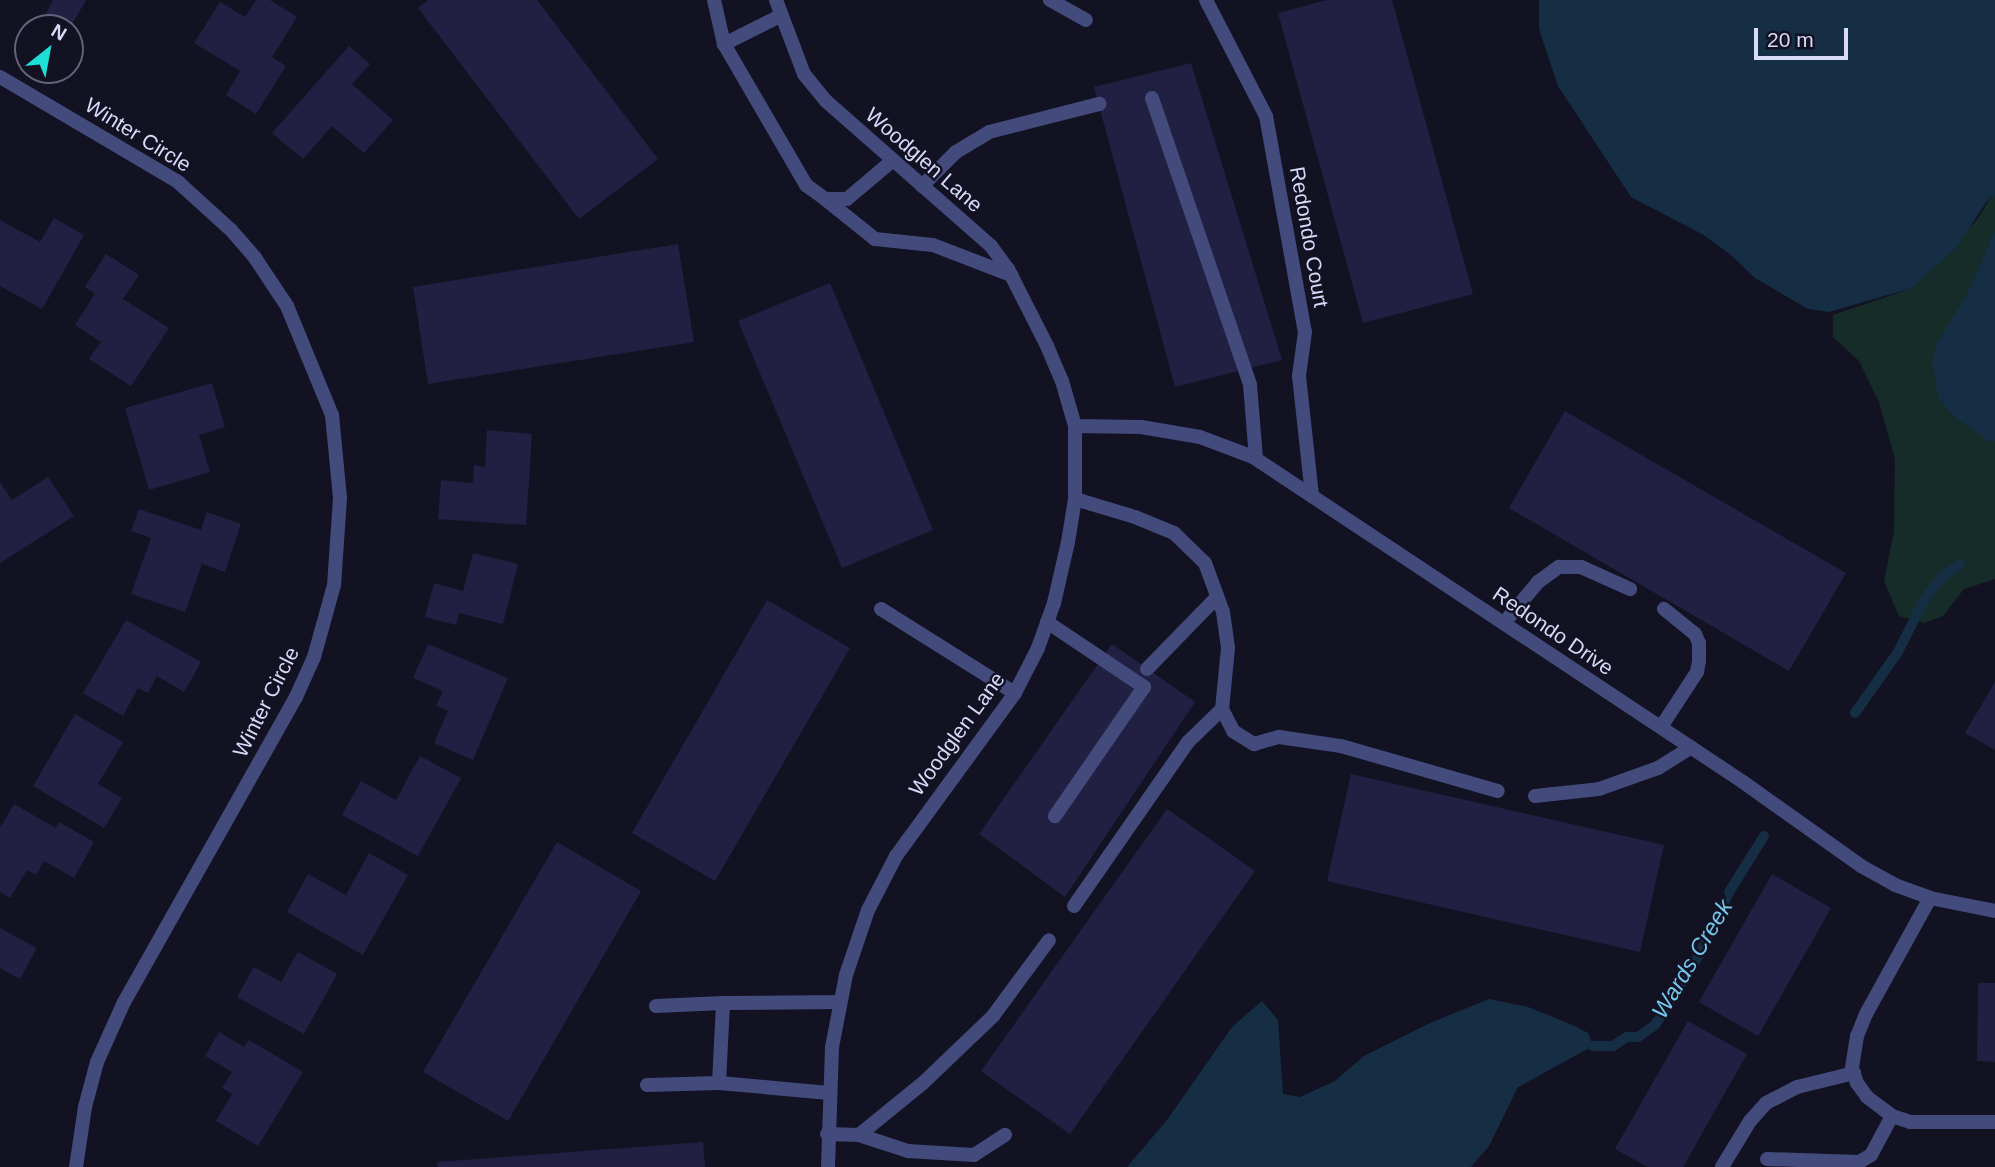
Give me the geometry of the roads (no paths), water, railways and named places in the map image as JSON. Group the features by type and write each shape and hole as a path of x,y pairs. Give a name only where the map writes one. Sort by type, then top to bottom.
{"street":[{"path":"713,0 724,44 806,185 874,239 933,245 1012,275"},
{"name":"Woodglen Lane","path":"776,0 804,74 850,125 991,246 1012,275 1029,305 1062,381 1074,426 1075,499 1055,603 1015,693 896,856 868,909 846,975 832,1047 828,1167"},
{"path":"1049,0 1086,20"},
{"name":"Redondo Court","path":"1206,0 1266,116 1305,332 1299,376 1312,496"},
{"path":"724,44 780,16"},
{"name":"Winter Circle","path":"0,77 178,182 231,230 255,258 292,317 332,415 340,498 334,585 314,657 296,697 124,1002 94,1073 85,1107 76,1167"},
{"path":"1152,98 1250,385 1256,458"},
{"path":"922,186 956,152 989,132 1099,104"},
{"path":"825,199 847,199 892,161"},
{"name":"Redondo Drive","path":"1074,426 1141,427 1200,437 1256,458 1691,747 1861,866 1895,885 1930,898 1995,911"},
{"path":"1075,499 1174,533 1205,563 1223,612 1228,648 1222,709 1233,731 1254,744 1279,737 1340,746 1498,790"},
{"path":"1504,623 1538,582 1559,566 1581,567 1630,589"},
{"path":"1147,669 1217,597"},
{"path":"881,609 1015,693"},
{"path":"1661,727 1697,672 1699,662 1695,634 1664,609"},
{"path":"1047,622 1144,687 1055,816"},
{"path":"1074,906 1188,743 1222,709"},
{"path":"1535,796 1599,789 1658,768 1691,747"},
{"path":"1930,898 1866,1014 1853,1053 1854,1073 1867,1097 1892,1116 1910,1122 1995,1122"},
{"path":"859,1135 923,1083 993,1016 1049,940"},
{"path":"656,1006 840,1002"},
{"path":"719,1083 723,1003"},
{"path":"1722,1167 1750,1121 1766,1103 1797,1087 1854,1073"},
{"path":"647,1085 719,1083 829,1093"},
{"path":"1767,1159 1859,1163 1871,1155 1892,1116"},
{"path":"827,1134 859,1135 908,1151 974,1155 1005,1135"}],"water":[{"path":"1539,0 1995,0 1995,197 1991,196 1956,248 1912,288 1829,312 1808,309 1755,278 1731,255 1702,234 1631,197 1558,86 1539,29"},
{"path":"1995,231 1995,441 1989,441 1953,416 1938,397 1932,361 1937,343 1968,292"},
{"path":"1489,999 1528,1007 1575,1026 1588,1033 1593,1046 1518,1087 1489,1146 1471,1167 1127,1167 1167,1120 1232,1027 1262,1001 1278,1020 1283,1094 1300,1097 1335,1081 1364,1056 1428,1024"}],"waterway":[{"name":"Wards Creek","path":"1855,713 1898,652 1924,600 1940,579 1960,564"},
{"name":"Wards Creek","path":"1593,1046 1613,1046 1627,1037 1638,1037 1655,1025 1699,955 1729,892 1764,836"}]}
